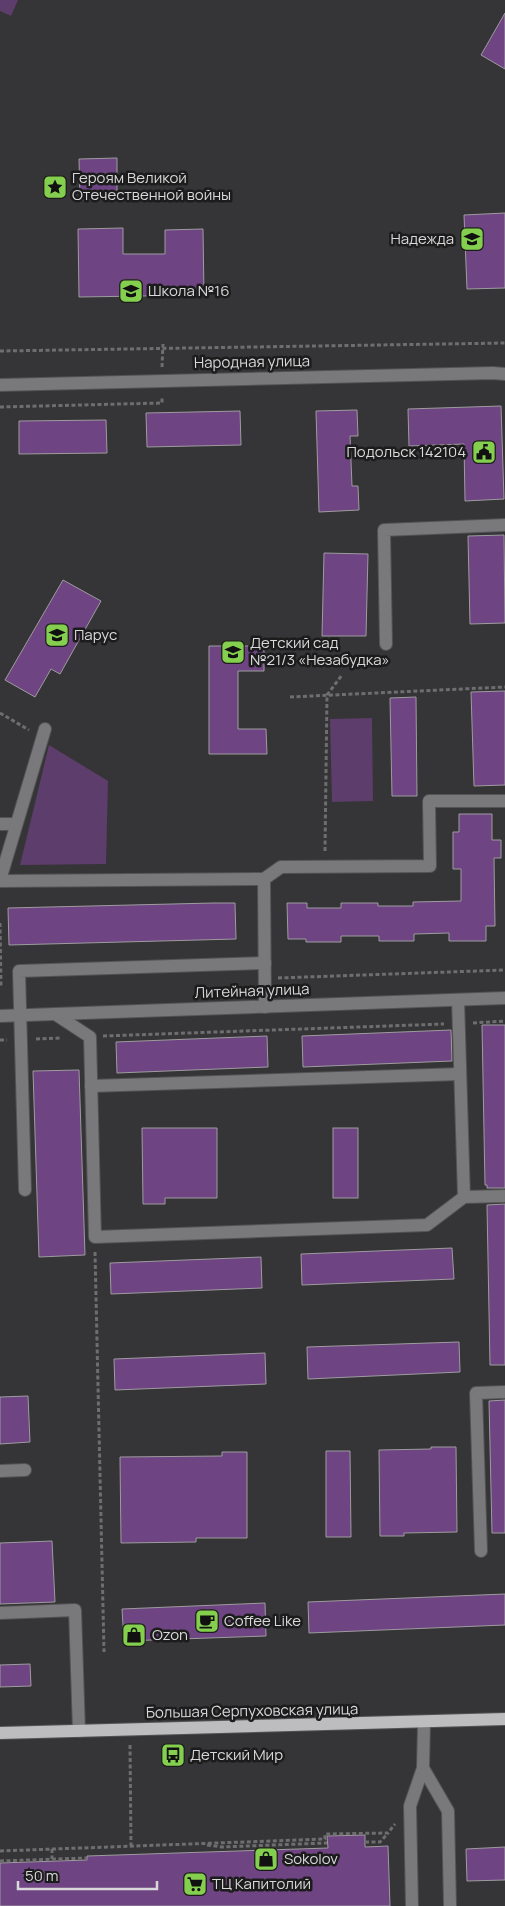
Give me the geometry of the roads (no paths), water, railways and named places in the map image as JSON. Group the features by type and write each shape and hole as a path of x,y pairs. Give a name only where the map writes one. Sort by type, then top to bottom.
{"main road":[{"name":"Большая Серпуховская улица","path":"0,1733 424,1723 505,1719"}],"street":[{"name":"Народная улица","path":"0,385 505,374"},
{"path":"386,644 384,530 505,525"},
{"path":"44,734 0,881 264,879 281,867 430,866 429,801 505,801"},
{"path":"0,824 16,824"},
{"path":"264,879 265,1007"},
{"path":"25,1190 20,971 266,963"},
{"name":"Литейная улица","path":"0,1016 505,998"},
{"path":"458,1000 464,1198"},
{"path":"55,1014 90,1037 95,1237 427,1225 464,1198 505,1196"},
{"path":"91,1086 460,1074"},
{"path":"480,1551 476,1392 505,1392"},
{"path":"0,1471 25,1470"},
{"path":"0,1613 75,1610 79,1731"},
{"path":"412,1906 410,1806 423,1768 424,1723"},
{"path":"423,1768 448,1811 450,1906"}],"place":[{"name":"Героям Великой Отечественной войны","path":"55,187"},
{"name":"Надежда","path":"472,239"},
{"name":"Школа №16","path":"131,291"},
{"name":"Подольск 142104","path":"484,452"},
{"name":"Парус","path":"57,635"},
{"name":"Детский сад №21/3 «Незабудка»","path":"233,652"},
{"name":"Coffee Like","path":"207,1621"},
{"name":"Ozon","path":"134,1635"},
{"name":"Детский Мир","path":"173,1755"},
{"name":"Sokolov","path":"266,1859"},
{"name":"ТЦ Капитолий","path":"195,1884"}]}
